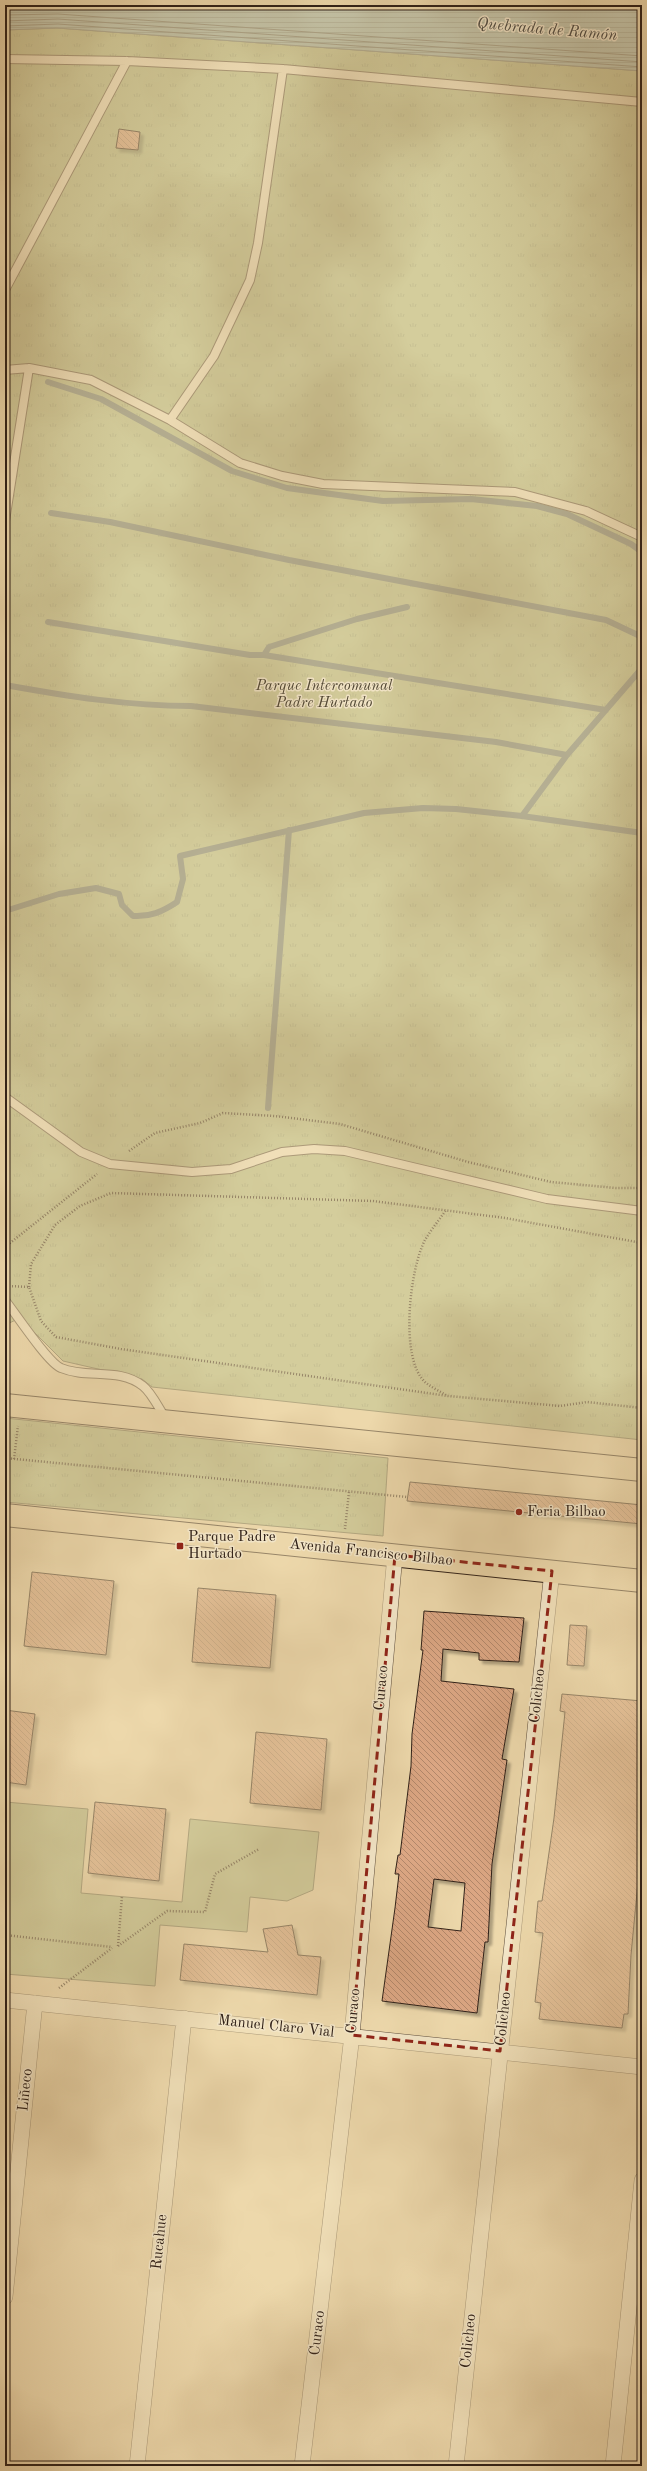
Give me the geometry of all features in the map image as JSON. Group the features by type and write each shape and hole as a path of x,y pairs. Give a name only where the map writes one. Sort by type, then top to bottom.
{"main road":[{"path":"5,1405 642,1470"},
{"name":"Avenida Francisco Bilbao","path":"5,1515 642,1581"}],"street":[{"name":"Curaco","path":"302,2466 352,2035 395,1555"},
{"name":"Colicheo","path":"456,2466 552,1571"},
{"name":"Manuel Claro Vial","path":"5,2000 352,2035 642,2067"},
{"name":"Liñeco","path":"5,2297 35,2003"},
{"name":"Rucahue","path":"137,2466 184,2018"},
{"path":"613,2466 640,2218 642,2180"}],"lane":[{"path":"5,59 127,61 283,70 642,102"},
{"path":"5,290 127,61"},
{"path":"170,420 214,356 250,280 258,243 283,70"},
{"path":"5,521 29,368"},
{"path":"5,370 29,368 91,380 170,420 240,463 282,476 324,484 515,492 586,511 642,537"},
{"path":"5,1096 81,1152 110,1164 192,1172 231,1169 282,1152 314,1149 345,1151 546,1199 642,1211"},
{"path":"5,1300 31,1333 40,1349 60,1368 107,1373 124,1377 144,1386 168,1421"}],"path":[{"path":"642,1243 505,1218 373,1201 111,1193 80,1206 55,1226 31,1264 29,1287 41,1321 56,1337 129,1350 448,1396 560,1406 587,1402 642,1408"},
{"path":"446,1210 425,1241 416,1265 408,1330 412,1357 424,1381 448,1396"},
{"path":"5,1286 29,1287"},
{"path":"5,1458 407,1498"},
{"path":"342,1550 349,1492"},
{"path":"122,1896 118,1946 167,1911 205,1912 215,1874 259,1850"},
{"path":"5,1936 112,1947 71,1981 35,2003"}],"highlighted area":[{"path":"395,1555 552,1571 500,2051 352,2035"}],"green space":[{"name":"Parque Intercomunal Padre Hurtado","path":"57,28 642,71 642,1440 152,1387 142,1379 63,1361 20,1318 5,1325 5,30"},
{"path":"5,1418 388,1458 383,1536 5,1502"},
{"path":"5,1802 88,1809 81,1893 182,1902 190,1819 319,1832 313,1890 287,1901 250,1897 247,1932 160,1925 155,1986 5,1974"}],"water":[{"name":"Quebrada de Ramón","path":"5,5 642,6 642,71 57,28 5,30"}],"building":[{"path":"119,129 140,132 138,150 116,148"},
{"path":"410,1482 642,1505 642,1524 407,1501"},
{"path":"32,1572 114,1581 106,1655 24,1646"},
{"path":"198,1588 276,1595 270,1668 192,1662"},
{"path":"424,1611 524,1618 519,1662 479,1660 479,1653 443,1649 441,1681 514,1689 502,1759 507,1760 492,1864 488,1942 485,1942 477,2013 382,2001 399,1874 395,1874 398,1855 400,1855 411,1766 412,1734 423,1650 421,1650","holes":["434,1879 465,1883 461,1931 428,1927"]},
{"path":"570,1625 587,1626 584,1666 567,1665"},
{"path":"562,1694 642,1701 642,1840 631,1955 628,2014 624,2014 622,2028 539,2019 541,2003 535,2002 543,1933 535,1932 538,1901 542,1901 554,1818 565,1712 560,1711"},
{"path":"5,1710 35,1714 26,1785 5,1782"},
{"path":"256,1732 327,1739 321,1810 250,1803"},
{"path":"95,1802 166,1809 159,1881 88,1873"},
{"path":"292,1925 298,1955 321,1957 317,1995 180,1980 184,1944 268,1952 263,1929"}],"waterway":[{"path":"48,382 101,399 232,471 287,488 383,501 471,499 537,506 567,514 631,544 642,552"},
{"path":"51,513 110,522 289,560 606,620 642,637"},
{"path":"48,622 250,655 264,655 269,647 357,619 407,607"},
{"path":"264,655 606,710"},
{"path":"522,816 567,755 642,668"},
{"path":"5,685 97,700 167,706 191,706 496,742 567,755"},
{"path":"5,911 59,894 96,888 119,894 122,905 133,916 150,915 166,909 177,902 183,879 180,856 364,813 423,808 456,809 522,816 642,833"},
{"path":"268,1108 289,830"}],"place":[{"name":"Feria Bilbao","path":"519,1512"},
{"name":"Parque Padre Hurtado","path":"180,1546"}]}
